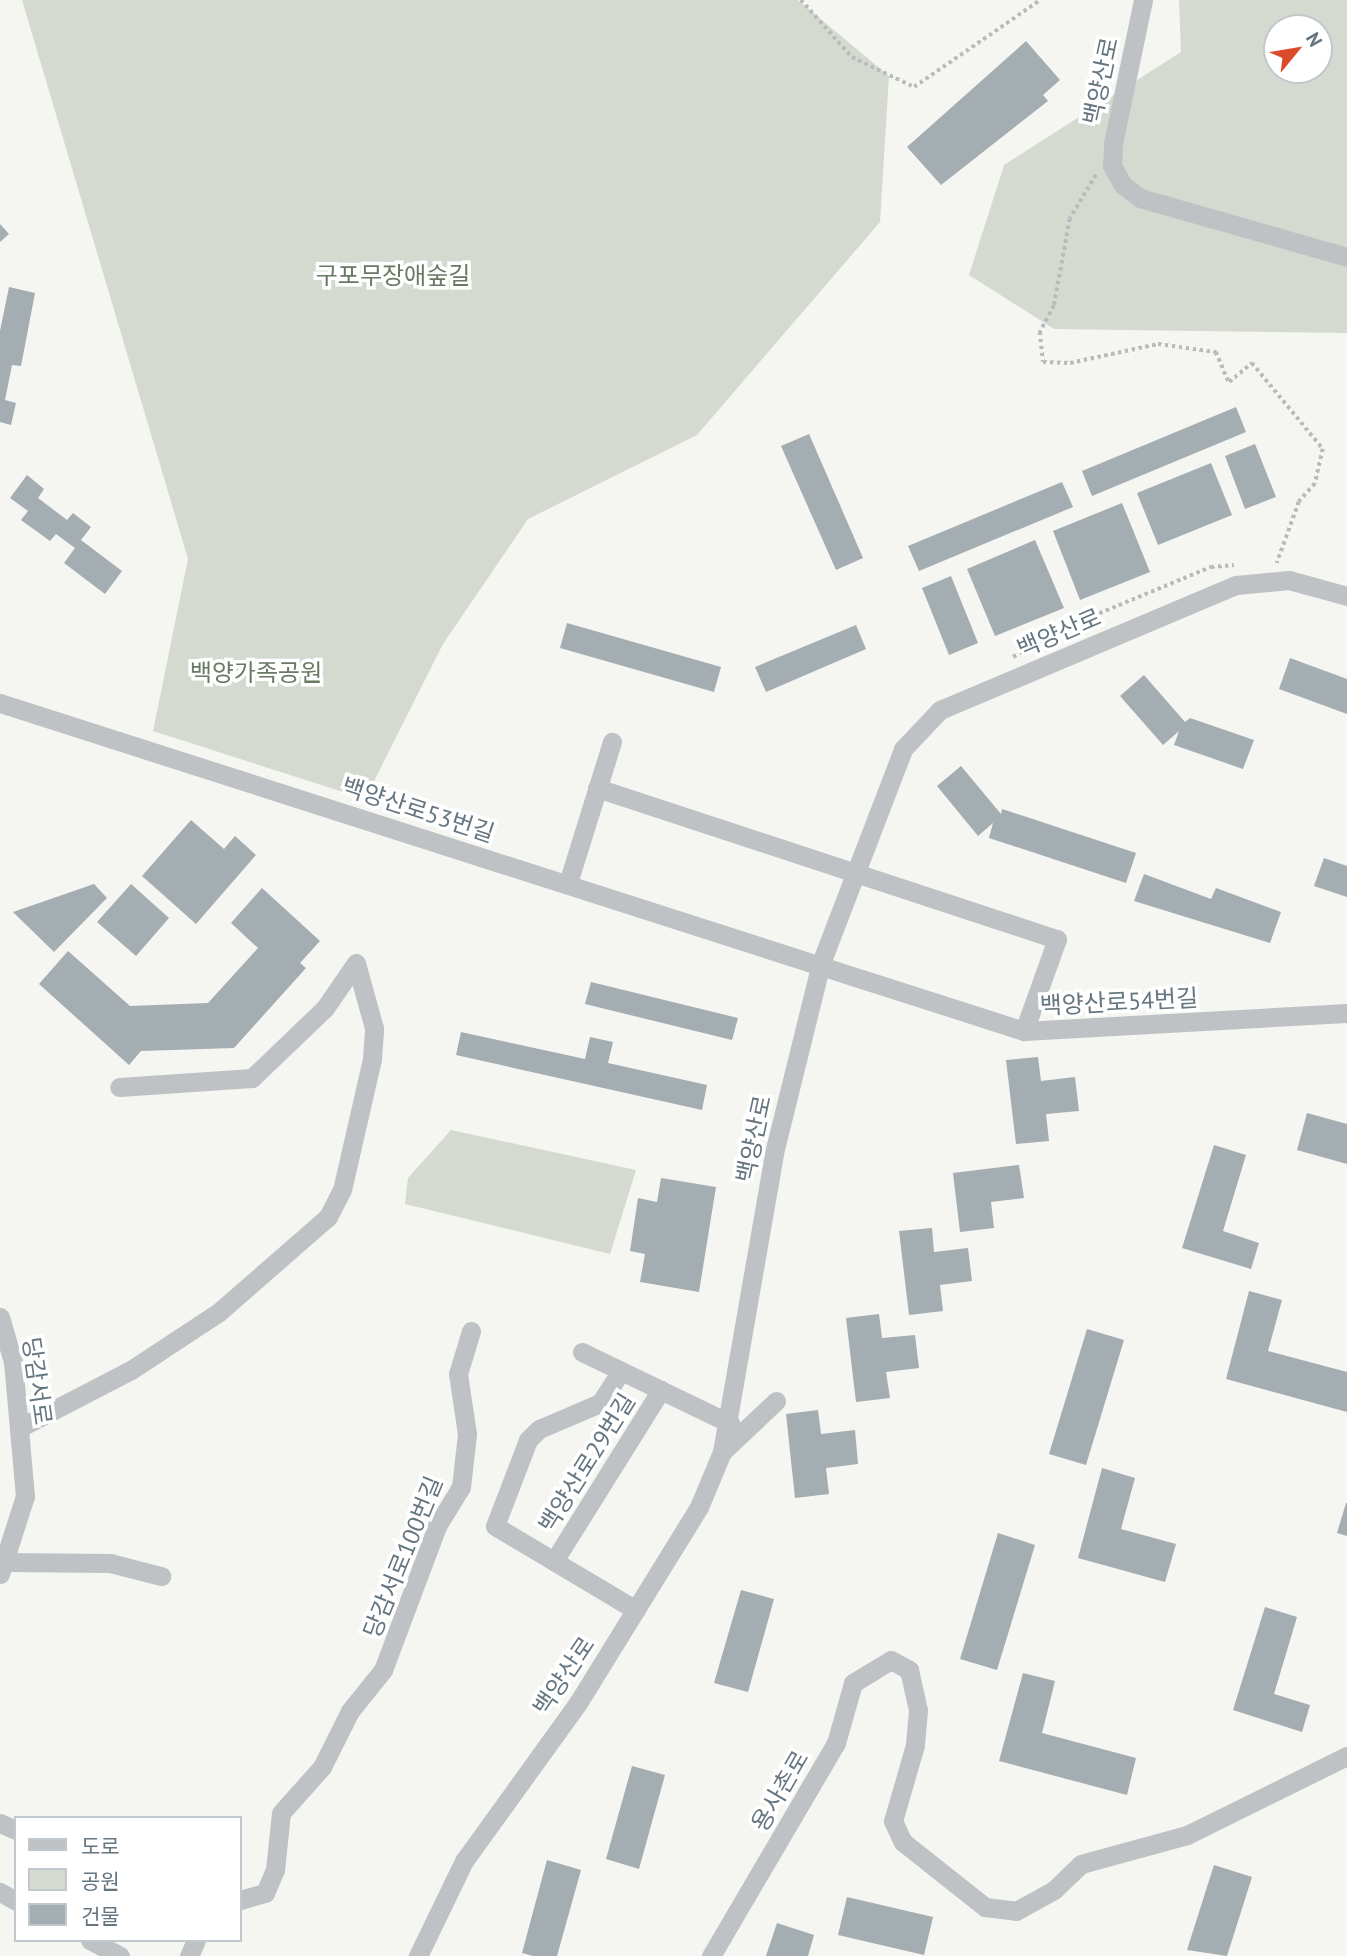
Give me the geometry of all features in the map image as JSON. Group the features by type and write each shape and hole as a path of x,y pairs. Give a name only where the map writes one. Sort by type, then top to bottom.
{"street":[{"name":"백양산로","path":"1112,166 1143,0"},
{"path":"1112,166 1140,198 1347,257"},
{"name":"백양산로","path":"418,1956 486,1826 578,1703 699,1507 722,1452 730,1424 774,1153 821,963 852,870 903,749 940,710 1237,585 1289,580 1347,596"},
{"name":"백양산로53번길","path":"0,704 821,963"},
{"path":"568,883 611,742"},
{"path":"597,788 1056,939 1024,1031"},
{"path":"19,1428 131,1370 219,1312 328,1217 342,1189 372,1059 374,1028 356,963 325,1008 252,1078 119,1087"},
{"name":"백양산로54번길","path":"821,963 1024,1031 1347,1013"},
{"name":"당감서로","path":"0,1317 13,1362 25,1496 3,1568"},
{"name":"당감서로100번길","path":"242,1899 265,1893 275,1870 281,1813 321,1767 350,1711 383,1670 437,1526 461,1487 467,1434 458,1374 471,1331"},
{"path":"582,1352 621,1371"},
{"name":"백양산로29번길","path":"636,1610 495,1526 528,1440 600,1403 621,1371 730,1424"},
{"name":"백양산로29번길","path":"554,1561 661,1390"},
{"path":"722,1452 776,1401"},
{"path":"3,1568 110,1563 161,1576"},
{"name":"용사촌로","path":"711,1956 836,1743 853,1683 891,1660 909,1670 918,1710 915,1745 893,1821 903,1842 985,1907 1016,1911 1054,1890 1081,1864 1187,1835 1347,1756"},
{"path":"94,1942 120,1956"}],"path":[{"path":"802,0 852,57 914,87 1040,0"},
{"path":"1112,166 1097,172 1070,219 1054,306 1040,332 1043,362 1070,363 1158,344 1216,352 1229,382 1252,363 1323,449 1315,484 1298,502 1278,561 1264,562"},
{"path":"1011,658 1054,632 1211,567 1238,564"}],"green space":[{"name":"구포무장애숲길","path":"22,0 798,0 889,76 880,222 697,435 528,519 443,644 365,799 153,731 188,559"},
{"path":"1179,0 1347,0 1347,333 1054,329 969,275 1004,165 1181,52"},
{"path":"451,1130 636,1170 610,1254 405,1204 408,1178"}],"building":[{"path":"1026,41 1060,80 1043,95 1048,101 941,185 907,147"},
{"path":"0,224 9,234 0,242"},
{"path":"9,287 35,293 21,366 12,365 5,400 16,403 11,425 0,422 0,331"},
{"path":"1236,407 1246,432 1092,496 1082,471"},
{"path":"809,434 863,558 836,570 781,446"},
{"path":"1255,444 1276,497 1245,509 1225,456"},
{"path":"1211,463 1232,515 1158,545 1137,493"},
{"path":"27,475 44,489 38,498 67,520 73,513 91,527 81,540 122,571 105,594 64,563 75,548 56,534 50,541 21,520 28,511 10,498"},
{"path":"1062,482 1073,507 919,571 908,546"},
{"path":"1122,503 1150,572 1080,600 1053,531"},
{"path":"1035,540 1064,608 995,636 967,569"},
{"path":"951,576 978,643 949,655 922,588"},
{"path":"567,623 721,667 714,692 560,648"},
{"path":"856,625 866,649 766,692 755,667"},
{"path":"1290,658 1347,679 1347,714 1279,689"},
{"path":"1144,675 1185,722 1190,718 1254,740 1243,769 1174,745 1179,731 1163,745 1120,696"},
{"path":"961,766 1001,814 1002,809 1136,853 1126,883 989,838 993,823 978,836 937,786"},
{"path":"191,820 224,849 235,836 256,855 196,924 142,876"},
{"path":"1324,858 1347,866 1347,897 1314,886"},
{"path":"1144,874 1211,899 1216,888 1281,912 1270,943 1134,901"},
{"path":"94,884 107,898 54,952 13,912"},
{"path":"131,884 169,918 136,956 97,922"},
{"path":"262,888 320,941 300,963 306,968 234,1048 141,1051 129,1065 39,984 68,951 130,1006 208,1003 258,948 231,923"},
{"path":"591,982 738,1018 732,1040 585,1004"},
{"path":"461,1032 585,1059 590,1037 613,1042 608,1063 707,1085 702,1110 456,1055"},
{"path":"1038,1057 1041,1081 1075,1077 1079,1111 1046,1114 1049,1141 1016,1144 1006,1060"},
{"path":"1307,1113 1347,1124 1347,1164 1297,1150"},
{"path":"1214,1145 1246,1155 1223,1231 1259,1243 1251,1269 1182,1248"},
{"path":"1019,1165 1024,1198 991,1202 994,1228 960,1232 953,1173"},
{"path":"661,1178 716,1187 699,1292 640,1282 645,1254 630,1251 638,1198 657,1202"},
{"path":"932,1228 934,1252 968,1248 972,1281 940,1285 943,1311 909,1315 899,1231"},
{"path":"1249,1291 1282,1300 1268,1351 1347,1372 1347,1412 1226,1379"},
{"path":"879,1314 882,1338 915,1335 919,1368 886,1372 890,1398 856,1402 846,1318"},
{"path":"1087,1329 1124,1340 1086,1465 1049,1454"},
{"path":"818,1410 821,1434 855,1430 858,1464 826,1468 829,1494 795,1498 786,1414"},
{"path":"1102,1468 1135,1478 1121,1529 1176,1544 1165,1582 1078,1558"},
{"path":"1347,1503 1347,1536 1337,1533"},
{"path":"998,1533 1035,1545 997,1670 960,1659"},
{"path":"741,1590 774,1599 748,1692 714,1683"},
{"path":"1265,1607 1297,1617 1274,1694 1310,1705 1302,1732 1233,1710"},
{"path":"1023,1673 1055,1681 1042,1733 1136,1758 1127,1795 999,1761"},
{"path":"632,1766 665,1775 639,1869 606,1859"},
{"path":"547,1860 581,1870 557,1956 533,1956 522,1953"},
{"path":"1214,1865 1252,1877 1227,1956 1187,1950"},
{"path":"847,1897 933,1917 924,1955 838,1935"},
{"path":"777,1923 814,1935 808,1956 766,1956"}],"park label":[{"name":"백양가족공원","path":"256,673"}]}
